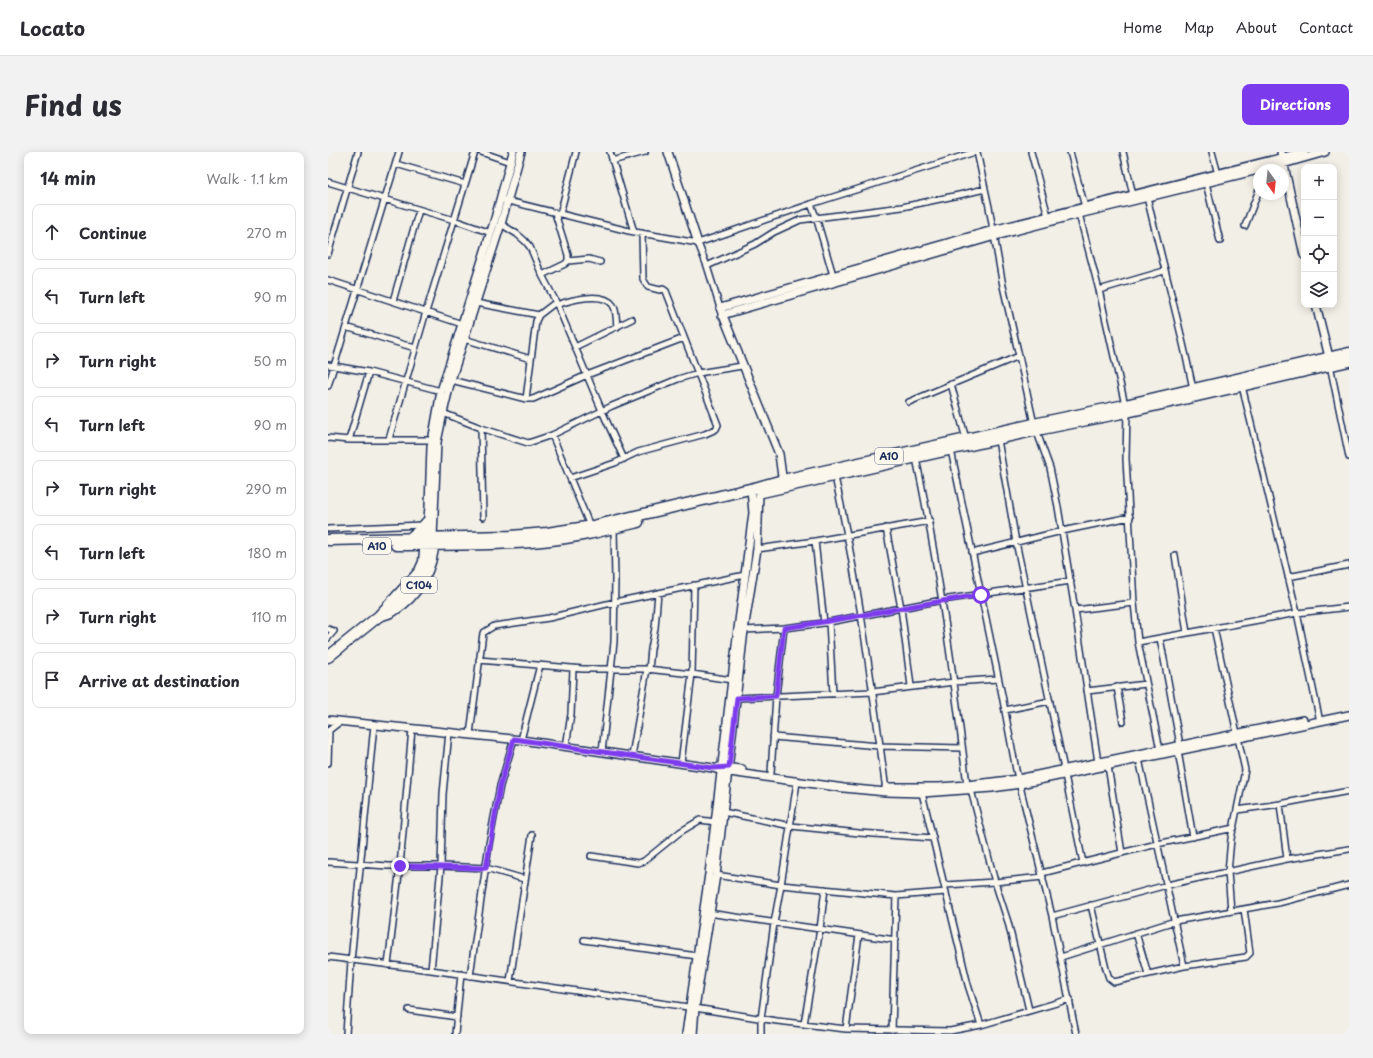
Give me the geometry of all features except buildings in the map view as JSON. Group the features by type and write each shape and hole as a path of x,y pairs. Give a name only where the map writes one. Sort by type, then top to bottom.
{"highway":[{"name":"A10","path":"328,540 409,538 430,541 541,541 566,538 614,528 755,491 966,439 1036,427 1242,386 1330,361 1349,353"},
{"name":"A10","path":"1126,409 1193,389 1330,361 1349,361"},
{"name":"A10","path":"783,484 835,477 998,440 1036,427"},
{"name":"A10","path":"328,547 512,536 564,531 755,491"},
{"path":"409,538 426,523"},
{"name":"C104","path":"328,657 380,616 393,611 406,601 426,576 431,561 430,541"}],"main road":[{"path":"430,541 437,442 443,413 451,380 501,224 510,162 513,152"},
{"path":"430,541 426,523 432,440 441,391 491,233 521,152"},
{"path":"668,152 698,243"},
{"path":"721,312 1048,216 1304,152"},
{"path":"721,312 833,275 994,233 1206,183 1282,158 1325,152"},
{"path":"1289,194 1301,243"},
{"path":"1317,308 1330,361"},
{"path":"721,312 779,454 783,484"},
{"path":"686,1034 692,1007 707,913 716,822 737,698 744,630 757,549 755,491"},
{"path":"693,1034 692,1007 697,956 716,875 723,812 732,680 746,575 755,491"},
{"path":"1238,736 1349,710"},
{"path":"725,769 797,782 844,788 922,793 1019,781 1065,772 1108,766 1179,748 1349,715"},
{"path":"328,720 518,740 713,768 771,774 886,790 918,788 969,788"},
{"path":"1065,772 1098,762 1160,750 1179,748"}],"street":[{"path":"329,250 358,152"},
{"path":"328,386 331,366 358,290 384,199 400,152"},
{"path":"389,439 415,348 475,152"},
{"path":"481,152 510,162"},
{"path":"568,261 568,254 558,213 576,152"},
{"path":"610,152 634,232"},
{"path":"612,161 645,152"},
{"path":"504,200 634,232 698,243 811,204 976,152 985,189 1018,356 1036,427 1050,468 1076,610 1098,762"},
{"path":"1031,152 1048,216"},
{"path":"1070,152 1085,206"},
{"path":"1123,152 1133,194"},
{"path":"1212,152 1218,174"},
{"path":"396,164 465,184"},
{"path":"328,182 454,220 491,233"},
{"path":"1206,183 1220,241"},
{"path":"707,266 755,244 774,232 800,220 902,206 960,196 985,189"},
{"path":"1147,197 1164,271 1186,352 1193,389"},
{"path":"1245,226 1255,200"},
{"path":"811,204 833,275"},
{"path":"393,301 420,210"},
{"path":"1079,214 1099,290 1126,409 1126,459 1134,603 1138,642 1160,750"},
{"path":"501,224 525,241 530,247 557,304 624,459"},
{"path":"570,478 599,469 638,452 705,434 716,429 718,425 666,291 663,289 660,290 648,287 643,279 642,233"},
{"path":"698,243 707,266 721,312"},
{"path":"542,275 565,264 568,261 589,259 600,262"},
{"path":"1099,290 1164,271"},
{"path":"328,280 462,324"},
{"path":"526,399 536,321 540,315 557,304 591,297 607,300 612,304 616,312 617,327"},
{"path":"476,303 540,315"},
{"path":"575,347 632,319"},
{"path":"346,326 415,348"},
{"path":"451,380 526,399 533,398 587,375 684,338"},
{"path":"464,339 531,359"},
{"path":"909,402 1018,356"},
{"path":"1330,361 1349,458"},
{"path":"331,366 369,372 441,391"},
{"path":"443,413 481,428 528,443 552,434 602,410 678,379 698,373 742,366"},
{"path":"349,440 369,372"},
{"path":"951,384 966,439"},
{"path":"1242,386 1297,613 1319,717"},
{"path":"481,428 483,517"},
{"path":"552,434 590,526"},
{"path":"328,438 349,440 432,440"},
{"path":"998,440 1025,588 1083,863"},
{"path":"951,450 1019,781 1043,875 1070,999 1076,1034"},
{"path":"916,458 930,521 969,788 995,882 1008,922 1029,1010"},
{"path":"835,477 848,534 886,790"},
{"path":"972,553 1062,531 1130,517"},
{"path":"757,549 815,541 848,534 930,521"},
{"path":"328,529 426,523"},
{"path":"602,752 614,642 614,528"},
{"path":"886,528 901,608 911,686"},
{"path":"815,541 834,694"},
{"path":"1175,555 1187,633"},
{"path":"1288,577 1349,565"},
{"path":"470,734 483,633 494,626 549,618 615,602 746,575"},
{"path":"744,630 784,628 826,622 942,600 1071,581"},
{"path":"681,763 692,674 694,585"},
{"path":"632,756 655,628 658,593"},
{"path":"1076,610 1134,603"},
{"path":"1138,642 1297,613 1349,607"},
{"path":"771,774 776,696 784,628"},
{"path":"1214,628 1245,770 1237,810 1228,872 1231,911"},
{"path":"328,629 334,631 328,638"},
{"path":"1160,638 1193,837"},
{"path":"479,660 573,669 648,670 692,674 732,680"},
{"path":"470,976 500,786 518,740 540,665"},
{"path":"566,747 571,714 573,669"},
{"path":"737,698 872,692 911,686 998,679"},
{"path":"1087,691 1146,684"},
{"path":"1117,687 1123,722"},
{"path":"1005,710 1050,702"},
{"path":"328,763 328,731 341,721"},
{"path":"346,1034 351,960 374,725"},
{"path":"388,965 400,866 412,729"},
{"path":"431,970 441,866 443,794 449,732"},
{"path":"773,737 880,746 962,748"},
{"path":"1139,759 1184,966"},
{"path":"1108,766 1122,853"},
{"path":"760,1034 774,923 797,782"},
{"path":"1237,810 1280,804 1349,791"},
{"path":"922,793 968,985 981,1025"},
{"path":"1280,804 1287,859"},
{"path":"723,812 791,826 859,833 933,838"},
{"path":"591,856 638,863 649,858 680,832 700,820 716,822"},
{"path":"945,885 995,882 1043,875 1157,844 1234,828"},
{"path":"510,982 524,879 532,835"},
{"path":"1052,916 1167,885 1287,859 1349,849"},
{"path":"328,862 400,866 486,868 524,879"},
{"path":"716,875 781,885 896,896 946,892"},
{"path":"1061,957 1175,921 1278,903 1349,885"},
{"path":"804,1024 820,930 825,889"},
{"path":"892,1031 896,940 896,896"},
{"path":"1091,905 1109,978 1114,982 1184,966 1246,957 1250,953 1244,909"},
{"path":"707,913 896,940"},
{"path":"1136,933 1148,974"},
{"path":"846,1029 859,935"},
{"path":"584,940 697,956"},
{"path":"328,957 461,974 692,1007 761,1019 846,1029 950,1031 981,1025 1070,999"},
{"path":"455,1034 461,974"},
{"path":"409,1010 457,1017"}],"route":[{"path":"400,866 486,868 500,786 514,739 713,768 729,767 737,698 776,696 784,628 824,623 942,600 981,595"}]}
